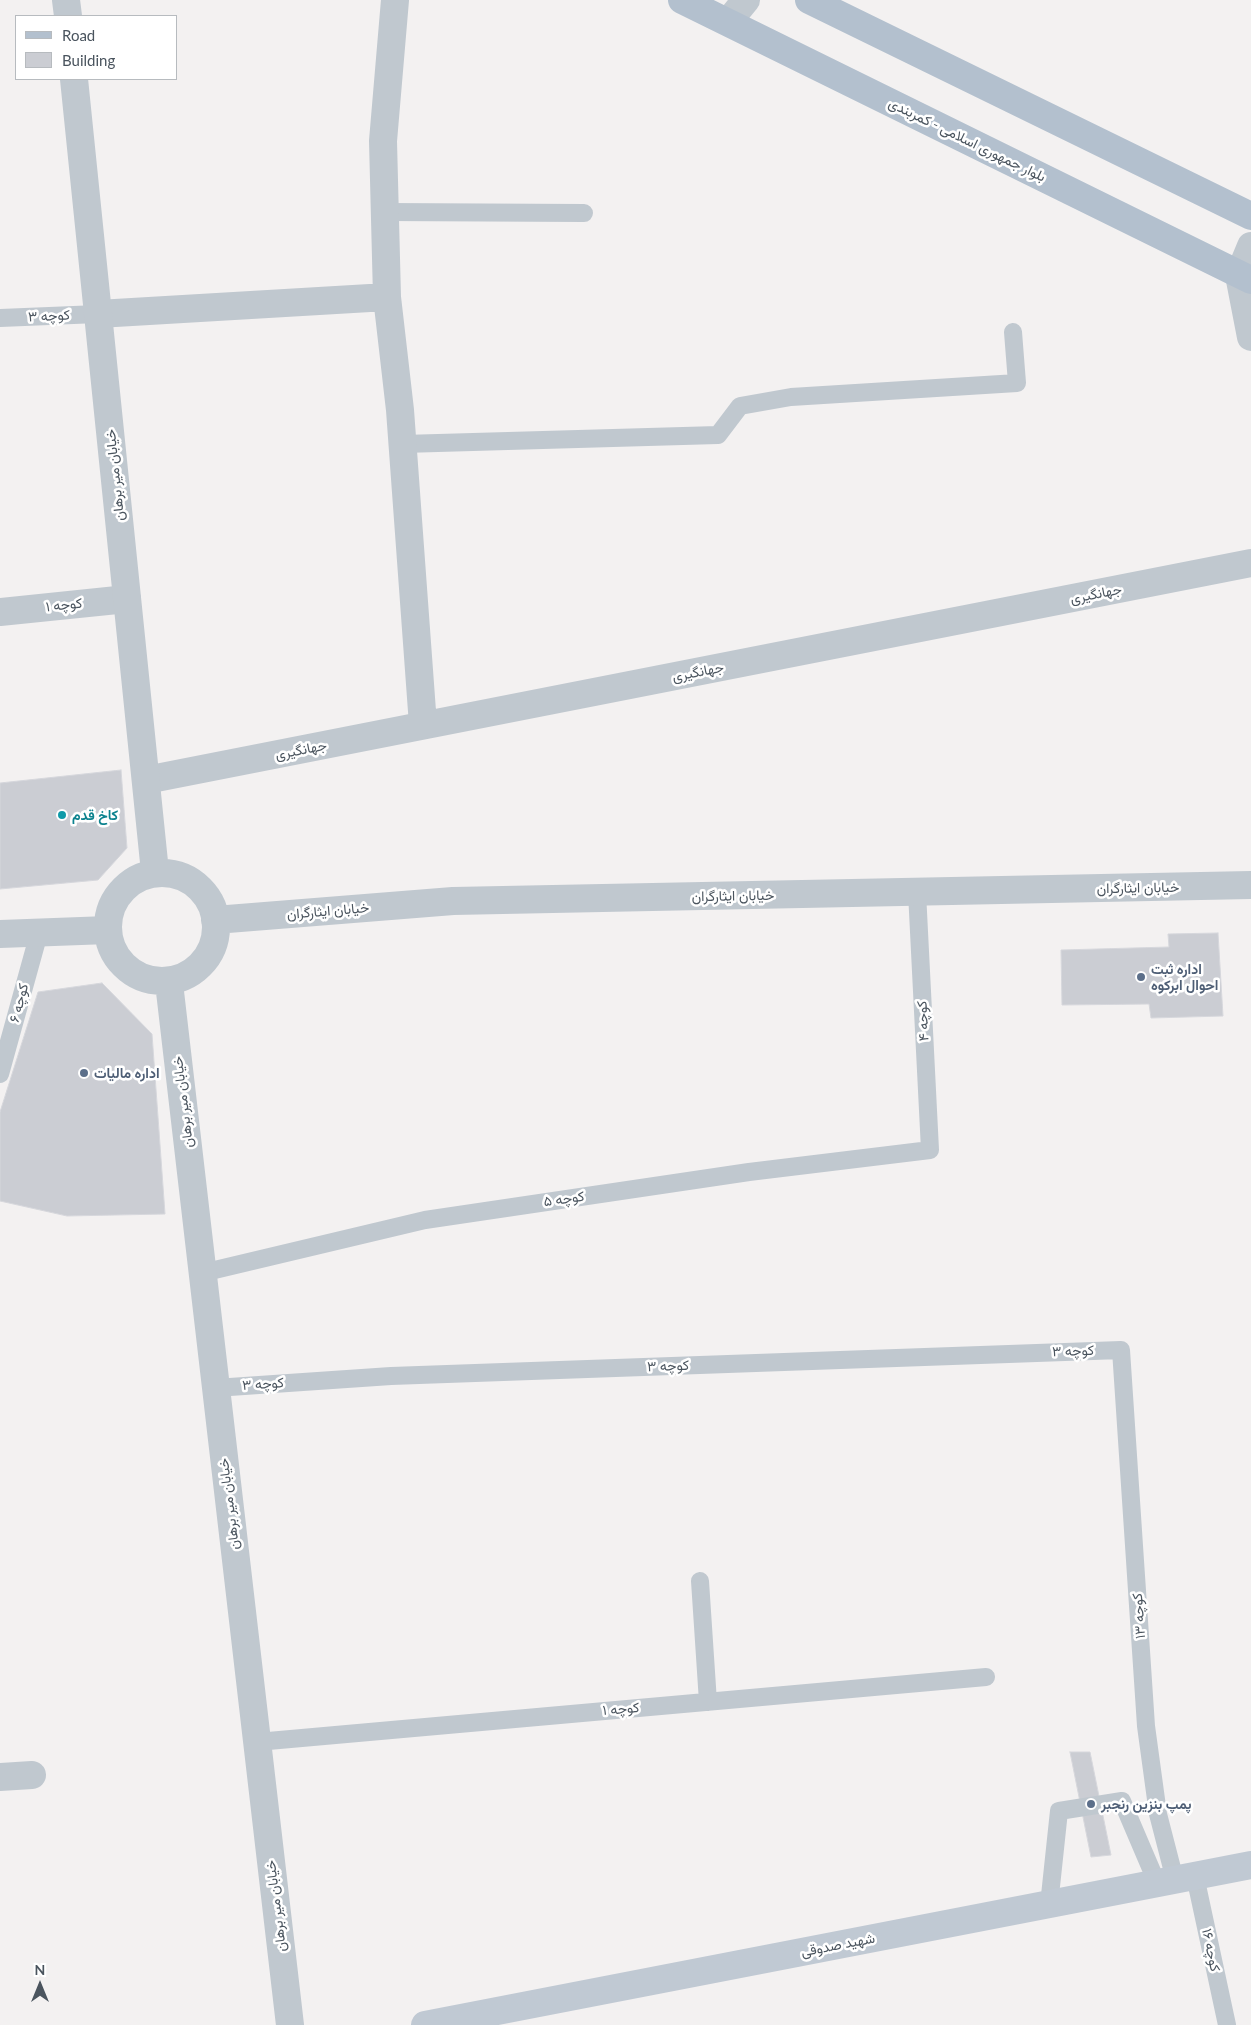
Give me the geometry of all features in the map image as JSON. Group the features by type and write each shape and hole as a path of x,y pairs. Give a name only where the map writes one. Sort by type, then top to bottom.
{"main road":[{"name":"بلوار جمهوری اسلامی - کمربندی","path":"682,0 1245,277"},
{"path":"809,0 1251,216"},
{"name":"شهید صدوقی","path":"425,2025 1251,1865"}],"street":[{"path":"66,0 68,15"},
{"path":"395,0 382,141 387,297 402,444 423,726"},
{"path":"728,22 746,0"},
{"name":"خیابان میر برهان","path":"74,80 155,872"},
{"path":"1251,246 1245,277 1251,337"},
{"path":"98,314 387,297"},
{"name":"جهانگیری","path":"146,780 1251,563"},
{"name":"کوچه ۱","path":"0,612 127,599"},
{"path":"155,872 189,879 213,904 215,920 217,938 200,968 169,983 134,976 111,951 107,917 124,886 155,872"},
{"name":"خیابان ایثارگران","path":"215,920 453,901 1251,885"},
{"path":"0,934 108,930"},
{"name":"خیابان میر برهان","path":"169,983 290,2025"},
{"path":"0,1777 32,1775"}],"lane":[{"path":"384,212 584,213"},
{"name":"کوچه ۳","path":"0,318 98,314"},
{"path":"402,444 718,435 740,406 791,397 1017,383 1012,332"},
{"name":"کوچه ۴","path":"917,892 930,1150"},
{"name":"کوچه ۶","path":"0,1074 39,933"},
{"name":"کوچه ۵","path":"202,1273 425,1220 750,1172 930,1150"},
{"name":"کوچه ۳","path":"215,1388 391,1376 1121,1350"},
{"name":"کوچه ۱۳","path":"1121,1350 1146,1726 1158,1814 1176,1880"},
{"path":"700,1581 708,1702"},
{"name":"کوچه ۱","path":"257,1742 986,1677"},
{"path":"1049,1904 1059,1811 1122,1801 1176,1880"},
{"name":"کوچه ۱۶","path":"1176,1880 1227,2025"}],"building":[{"name":"کاخ قدم","path":"121,770 127,848 98,880 0,889 0,783"},
{"name":"اداره ثبت احوال ابرکوه","path":"1218,933 1223,1016 1151,1018 1149,1004 1062,1005 1061,950 1169,947 1168,934"},
{"name":"اداره مالیات","path":"102,983 152,1034 165,1214 67,1216 0,1201 0,1112 38,992"},
{"name":"پمپ بنزین رنجبر","path":"1070,1752 1090,1752 1111,1855 1091,1857"}],"place":[{"name":"کاخ قدم","path":"62,815"},
{"name":"اداره ثبت احوال ابرکوه","path":"1141,977"},
{"name":"اداره مالیات","path":"84,1073"},
{"name":"پمپ بنزین رنجبر","path":"1091,1804"}]}
